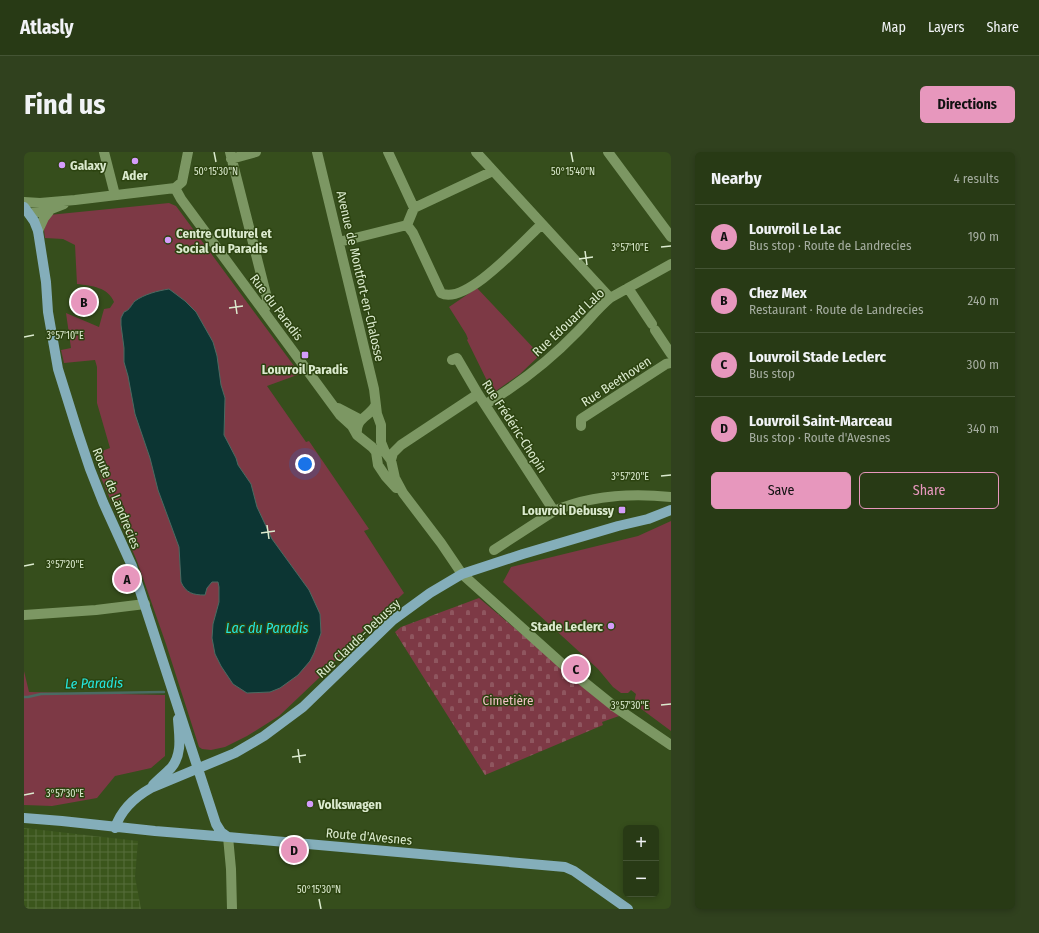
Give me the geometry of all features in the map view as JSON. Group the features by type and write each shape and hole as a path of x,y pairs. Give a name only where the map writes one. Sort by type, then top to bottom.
{"main road":[{"name":"Route de Landrecies","path":"27,210 38,231 46,282 48,312 58,370 78,433 103,502 132,566 216,824 221,832 228,836"},
{"name":"Rue Claude-Debussy","path":"116,828 119,818 140,794 249,745 282,724 314,697 393,620 430,593 462,574 530,551 648,519 671,510"},
{"path":"151,788 172,767 176,760 180,744 177,703"},
{"name":"Route d'Avesnes","path":"24,818 116,828 228,836 565,867 574,871 628,909"}],"street":[{"path":"104,152 115,194"},
{"path":"24,202 40,203 75,200 175,188 182,182 188,152"},
{"path":"256,152 230,155 267,298 264,311"},
{"name":"Avenue de Montfort-en-Chalosse","path":"317,152 340,242 372,382 379,422 381,425 382,446 388,466"},
{"path":"388,152 414,208"},
{"path":"476,152 610,298"},
{"path":"608,152 671,236"},
{"path":"407,225 414,208 493,171"},
{"name":"Rue du Paradis","path":"175,188 340,415 352,426 357,435 368,443 376,452 378,464 388,466"},
{"path":"27,210 51,209 75,200"},
{"path":"38,231 44,218 51,209"},
{"path":"407,225 413,233 441,293 449,295 463,291 484,278 542,224"},
{"path":"340,242 407,225"},
{"name":"Rue Edouard Lalo","path":"486,404 528,376 577,332 610,298 671,264"},
{"path":"628,288 671,354"},
{"name":"Rue Frédéric-Chopin","path":"452,360 456,358 554,510"},
{"name":"Rue Beethoven","path":"581,426 581,419 666,364 671,363"},
{"path":"478,394 401,445 393,452 388,466 403,493 441,543 462,574 574,674 614,707 671,745"},
{"name":"Rue du Paradis","path":"333,405 363,418 371,416 379,422"},
{"path":"357,435 356,428 363,418 376,406"},
{"path":"381,438 392,444 401,445"},
{"path":"494,550 554,510 585,500 613,496 644,495 671,497"},
{"path":"24,615 145,604"},
{"path":"228,836 232,909"}],"shaded area":[{"path":"24,828 138,841 135,877 141,909 24,909"}],"green space":[{"path":"169,203 176,206 300,374 267,386 306,442 309,441 369,529 364,531 404,593 362,632 320,677 279,716 247,736 225,747 211,750 202,749 199,747 166,644 137,561 102,480 94,454 110,448 97,403 97,367 95,360 64,363 61,350 71,348 66,313 99,327 104,309 110,308 114,302 104,290 77,284 75,245 63,239 45,238 44,230 49,215"},
{"path":"477,288 540,355 520,374 493,393 467,340 466,334 449,307"},
{"name":"Stade Leclerc","path":"671,521 671,731 636,705 636,694 631,690 628,693 621,693 613,687 598,669 503,582 511,567 638,536"},
{"name":"Cimetière","path":"479,598 619,716 602,722 603,725 485,775 395,632 401,627"},
{"path":"24,671 29,692 165,695 165,756 151,768 115,776 97,798 52,806 24,805"}],"water":[{"name":"Lac du Paradis","path":"169,289 185,301 196,312 213,342 225,398 224,435 238,465 251,484 257,507 272,539 309,590 320,614 321,633 310,661 298,675 280,688 270,692 247,693 233,684 215,654 212,638 213,624 219,602 218,582 212,582 207,588 205,595 197,595 190,593 185,589 181,582 179,547 158,490 150,458 135,414 124,362 121,318 124,312 128,310 135,301 143,296"}],"waterway":[{"name":"Le Paradis","path":"24,697 41,694 164,692"}],"place":[{"name":"Ader","path":"135,161"},
{"name":"Galaxy","path":"62,165"},
{"name":"Centre CUlturel et Social du Paradis","path":"168,240"},
{"name":"Chez Mex","path":"84,302"},
{"name":"Louvroil Paradis","path":"305,355"},
{"name":"Louvroil Debussy","path":"622,510"},
{"name":"Louvroil Le Lac","path":"127,579"},
{"name":"Stade Leclerc","path":"611,626"},
{"name":"Louvroil Stade Leclerc","path":"576,669"},
{"name":"Volkswagen","path":"310,804"},
{"name":"Louvroil Saint-Marceau","path":"294,850"}]}
